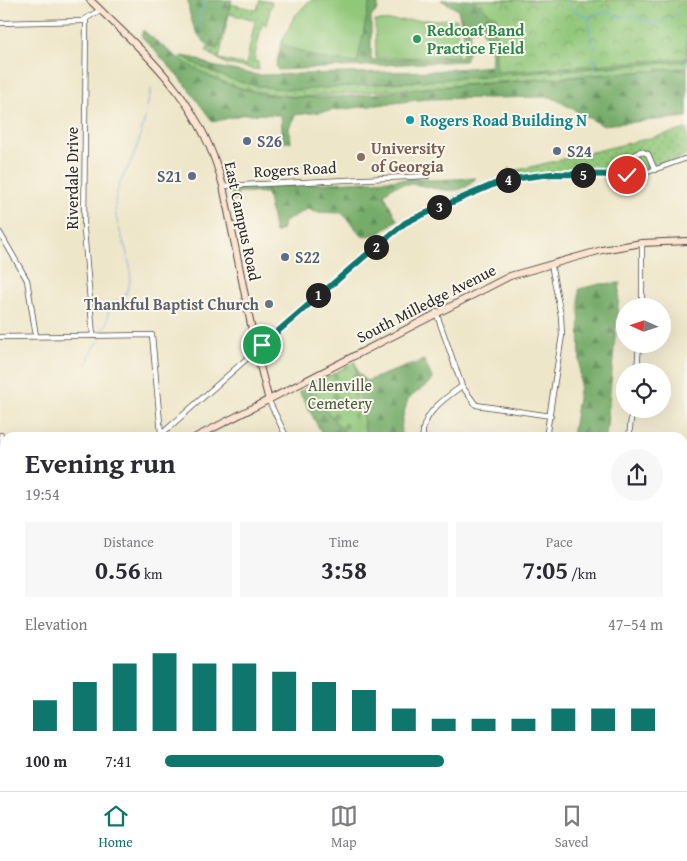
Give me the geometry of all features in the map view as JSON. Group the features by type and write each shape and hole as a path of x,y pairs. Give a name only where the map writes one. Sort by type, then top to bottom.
{"main road":[{"name":"East Campus Road","path":"90,0 171,80 191,108 210,144 223,186 256,350 269,401"},
{"name":"South Milledge Avenue","path":"206,432 269,401 436,312 510,276 550,263 602,250 642,243 687,241"}],"street":[{"path":"0,23 86,20 100,10"},
{"name":"Riverdale Drive","path":"86,20 84,230 93,336"},
{"path":"627,175 630,158 641,151 648,154 655,170"},
{"path":"164,432 405,223 504,180 551,174 627,175 655,170 687,158"},
{"name":"Rogers Road","path":"223,186 427,176"},
{"path":"0,233 27,280 36,336"},
{"path":"642,243 642,298"},
{"path":"547,432 562,335 561,316 550,263"},
{"path":"436,312 462,386 476,405 551,416"},
{"path":"0,337 152,335 159,432"},
{"path":"422,432 425,419 450,394 462,386"},
{"path":"269,401 284,432"},
{"path":"630,432 631,418"}],"green space":[{"path":"188,0 232,0 218,49 200,37 192,23"},
{"path":"260,0 272,2 266,25 262,24 254,61 258,62 259,70 226,64 206,51 208,47 218,49 231,4 257,10","holes":["229,14 255,20 246,65 219,59"]},
{"path":"310,0 370,0 357,63 319,58 281,44 294,17"},
{"path":"370,0 378,0 378,9 371,17 371,60 462,57 464,35 458,10 441,0 678,0 687,37 687,61 298,90 251,85 225,77 182,56 194,58 212,66 258,75 432,71 491,66 492,56 482,28 470,31 469,50 465,61 278,70 276,66 281,44 319,58 357,63"},
{"path":"473,0 687,0 687,58 496,72 496,18"},
{"name":"Redcoat Band Practice Field","path":"457,19 458,56 376,58 375,21"},
{"path":"143,30 166,49 215,79 243,89 288,97 336,97 687,68 687,117 602,125 551,97 427,99 295,115 289,128 291,142 283,142 281,115 245,114 213,122 181,79 141,36"},
{"path":"182,56 218,75 429,80 687,61 687,68 301,97 253,91 223,82 194,69 180,60"},
{"path":"687,129 687,155 660,166 628,172 548,172 511,177 507,172 509,168 511,171 522,169"},
{"path":"426,178 431,180 476,178 466,187 455,190 405,184 394,187 384,194 397,220 380,233 363,237 342,213 313,212 313,210 307,209 284,222 282,230 275,233 267,193 237,192 238,200 232,202 230,190 232,188"},
{"path":"620,283 619,298 616,298 616,327 606,432 573,432 580,385 579,289 600,284"},
{"path":"424,360 433,380 408,399 402,420 401,432 365,432 355,363 307,388 345,432 321,432 299,392 355,362 358,372 366,381"},
{"name":"Allenville Cemetery","path":"355,362 365,432 345,432 307,388"}],"waterway":[{"path":"200,31 200,13 205,0"},
{"path":"565,0 574,11 586,17 609,11 615,17 633,15 644,21 657,23 679,14"},
{"path":"589,18 589,33 596,50"},
{"path":"594,56 596,70"},
{"path":"100,331 107,324 109,303 122,300 128,289 130,266 116,219 115,200 119,186 139,141 151,89"},
{"path":"88,364 89,356 100,339"}],"place":[{"name":"Redcoat Band Practice Field","path":"417,39"},
{"name":"Rogers Road Building N","path":"410,120"},
{"name":"S26","path":"247,141"},
{"name":"S24","path":"557,151"},
{"name":"University of Georgia","path":"361,157"},
{"name":"S21","path":"192,176"},
{"name":"S22","path":"285,257"},
{"name":"Thankful Baptist Church","path":"269,304"}],"route":[{"path":"262,345 372,250 405,223 415,218 458,198 504,180 551,174 627,175"}]}
